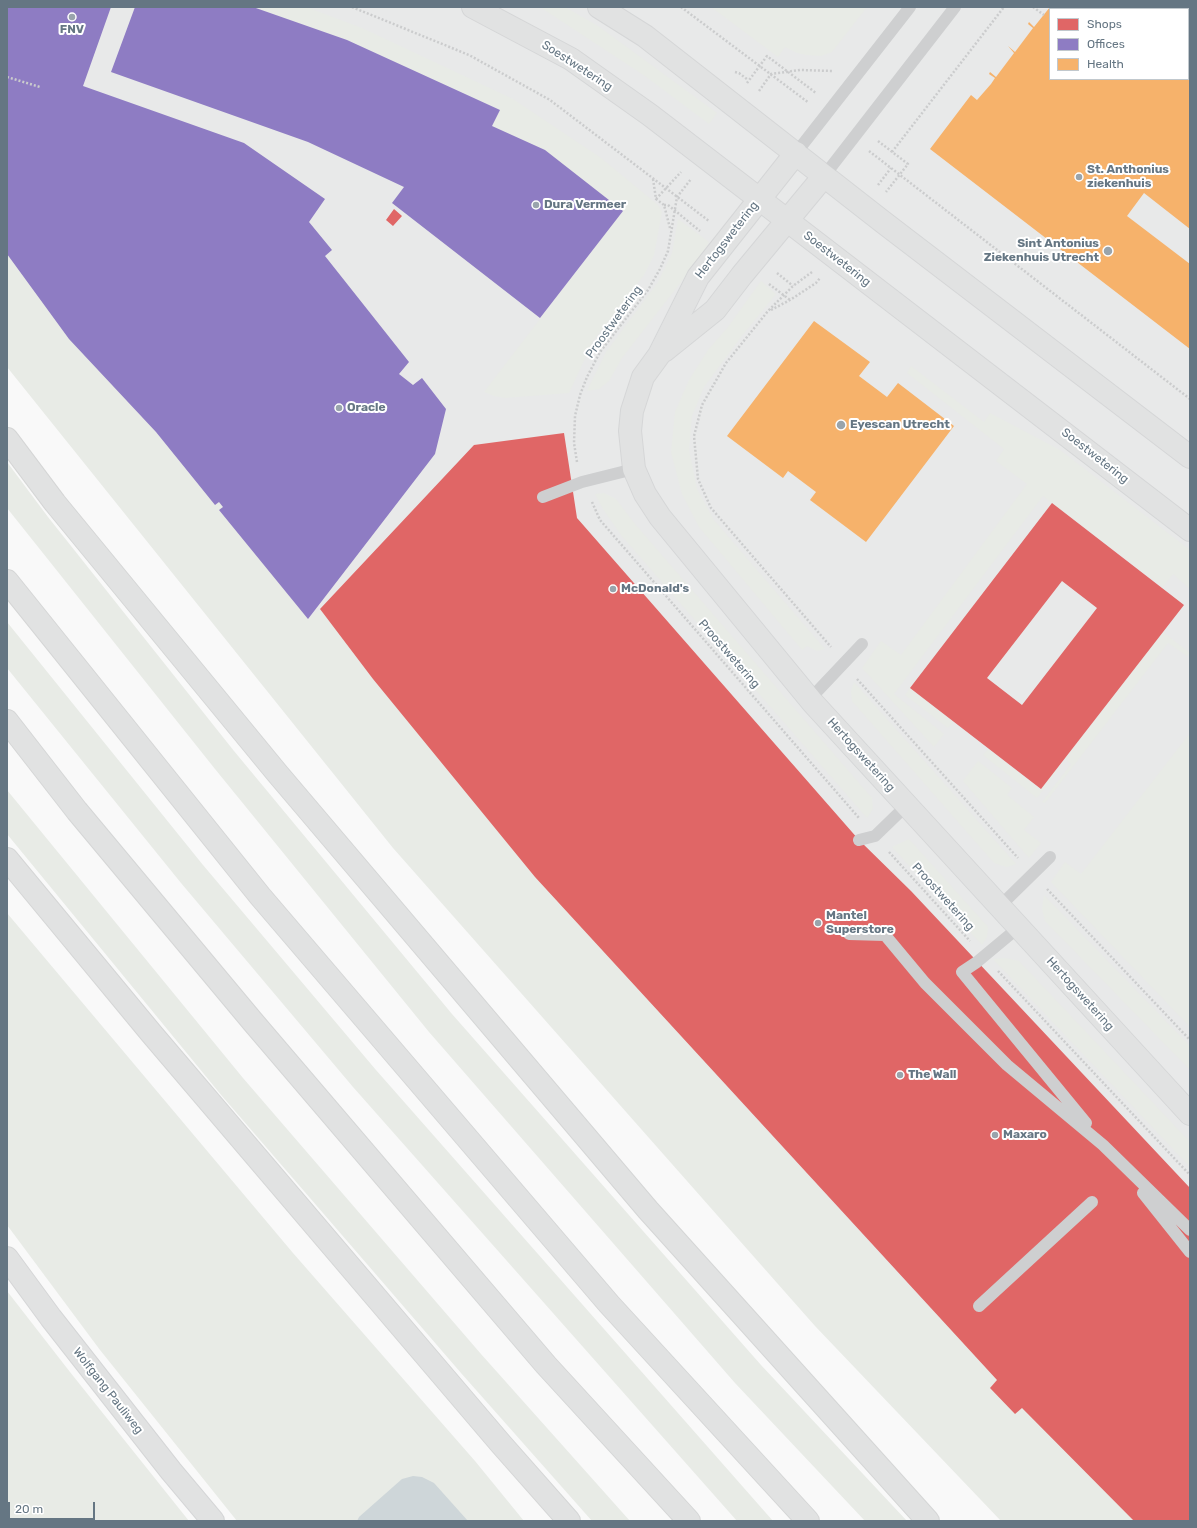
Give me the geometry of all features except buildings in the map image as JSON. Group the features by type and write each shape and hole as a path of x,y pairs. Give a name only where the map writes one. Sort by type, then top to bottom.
{"main road":[{"name":"Soestwetering","path":"473,7 571,59 707,159 1190,530"},
{"path":"599,7 645,36 862,206 1190,458"},
{"name":"Hertogswetering","path":"796,153 698,277 659,355 643,377 632,411 631,437 634,469 645,494 660,517 810,699 1190,1114"},
{"name":"Hertogswetering","path":"659,355 715,310 824,176"},
{"path":"7,439 60,509 272,767 648,1210 928,1521"},
{"path":"7,581 270,908 609,1304 808,1521"},
{"path":"7,721 82,817 274,1046 546,1365 689,1521"},
{"path":"7,859 151,1033 480,1420 569,1521"},
{"name":"Wolfgang Pauliweg","path":"7,1258 56,1324 171,1471 213,1521"}],"lane":[{"path":"796,153 910,7"},
{"path":"824,176 955,7"},
{"path":"544,497 582,482 634,469"},
{"path":"810,699 845,664 862,644"},
{"path":"859,840 875,836 907,805"},
{"path":"1000,906 1050,857"},
{"path":"1019,927 983,955 977,962 962,972 1190,1252"},
{"path":"849,934 885,935 925,983 1007,1065 1103,1145 1190,1230"},
{"path":"979,1306 1092,1202"}],"path":[{"path":"352,7 469,55 550,100 729,236"},
{"path":"680,7 772,74 826,116"},
{"path":"892,152 1004,7"},
{"path":"1033,7 1044,15"},
{"path":"742,112 772,74 800,70 835,71"},
{"path":"733,72 739,73 748,80"},
{"path":"7,76 40,87"},
{"path":"854,139 1190,399"},
{"name":"Proostwetering","path":"707,159 677,197 668,251 660,269 648,290 600,352 580,395 575,416 574,443 582,482 600,520 875,836 983,955 1190,1175"},
{"path":"862,206 891,168"},
{"path":"653,178 656,198 664,205 671,231"},
{"path":"827,252 810,274 793,286 768,311 726,363 702,405 694,436 698,479 711,508 865,688 1033,874 1190,1040"},
{"path":"757,258 793,286"}],"shaded area":[{"path":"7,7 1190,7 1190,1521 1032,1521 7,337"},
{"path":"253,7 306,7 362,28 513,99 601,158 658,205 662,212 654,255 644,275 593,341 569,393 505,398 484,392 623,211 545,150 492,126 500,110 347,40"},
{"path":"540,7 565,7 598,26 717,113 709,124 645,76"},
{"path":"711,7 867,7 832,52 821,56 807,55 797,53 785,47 778,57"},
{"path":"678,219 709,242 702,255 622,358 609,381 599,389 587,391 606,352 658,282 672,253"},
{"path":"7,254 69,339 156,432 215,505 219,502 223,507 219,510 308,619 320,609 373,679 441,761 718,1077 916,1293 1135,1521 1001,1521 815,1326 393,848 7,367"},
{"path":"761,281 776,294 741,337 704,387 692,416 689,450 697,489 714,520 825,649 817,651 807,646 802,650 699,527 682,494 671,452 675,412 689,380 708,350 728,327"},
{"path":"911,366 984,422 990,413 1060,450 1190,550 1190,589 1173,574 1163,587 1043,496 894,694 944,734 934,747 862,668 881,641 901,655 1027,484 996,461 1004,449 907,373"},
{"path":"7,462 48,517 234,751 452,1014 761,1365 907,1521 865,1521 735,1383 429,1032 215,769 7,508"},
{"path":"604,493 616,499 635,524 872,798 873,809 867,818 621,535 603,509 595,494"},
{"path":"7,622 203,865 376,1070 773,1521 737,1521 353,1087 181,883 7,668"},
{"path":"1163,632 1190,653 1187,656 1168,643 1045,803 1042,802 1071,764 1065,759"},
{"path":"854,682 1016,864 1007,867 994,863 852,701 851,691"},
{"path":"910,688 953,722 948,728 905,695"},
{"path":"1190,733 1190,1027 1051,882 1065,862 1081,874"},
{"path":"988,749 1041,790 1061,764 1062,765 1037,798 983,755"},
{"path":"978,761 1012,788 1007,795 1034,817 1024,830 1041,843 1029,858 963,781"},
{"path":"7,790 243,1078 481,1354 630,1521 592,1521 461,1373 222,1096 7,834"},
{"path":"909,839 988,927 987,937 982,945 892,847"},
{"path":"1044,895 1190,1046 1190,1070 1045,921 1042,909"},
{"path":"7,913 293,1253 475,1461 524,1521 237,1521 100,1350 7,1225"},
{"path":"1005,958 1019,961 1190,1142 1190,1167 993,959"},
{"path":"7,1291 70,1372 189,1521 7,1521"},
{"path":"413,1476 422,1477 434,1483 468,1521 357,1521 359,1517 402,1479"}],"place":[{"name":"FNV","path":"72,17"},
{"name":"St. Anthonius ziekenhuis","path":"1079,177"},
{"name":"Dura Vermeer","path":"536,205"},
{"name":"Sint Antonius Ziekenhuis Utrecht","path":"1108,251"},
{"name":"Oracle","path":"339,408"},
{"name":"Eyescan Utrecht","path":"841,425"},
{"name":"McDonald's","path":"613,589"},
{"name":"Mantel Superstore","path":"818,923"},
{"name":"The Wall","path":"900,1075"},
{"name":"Maxaro","path":"995,1135"}]}
